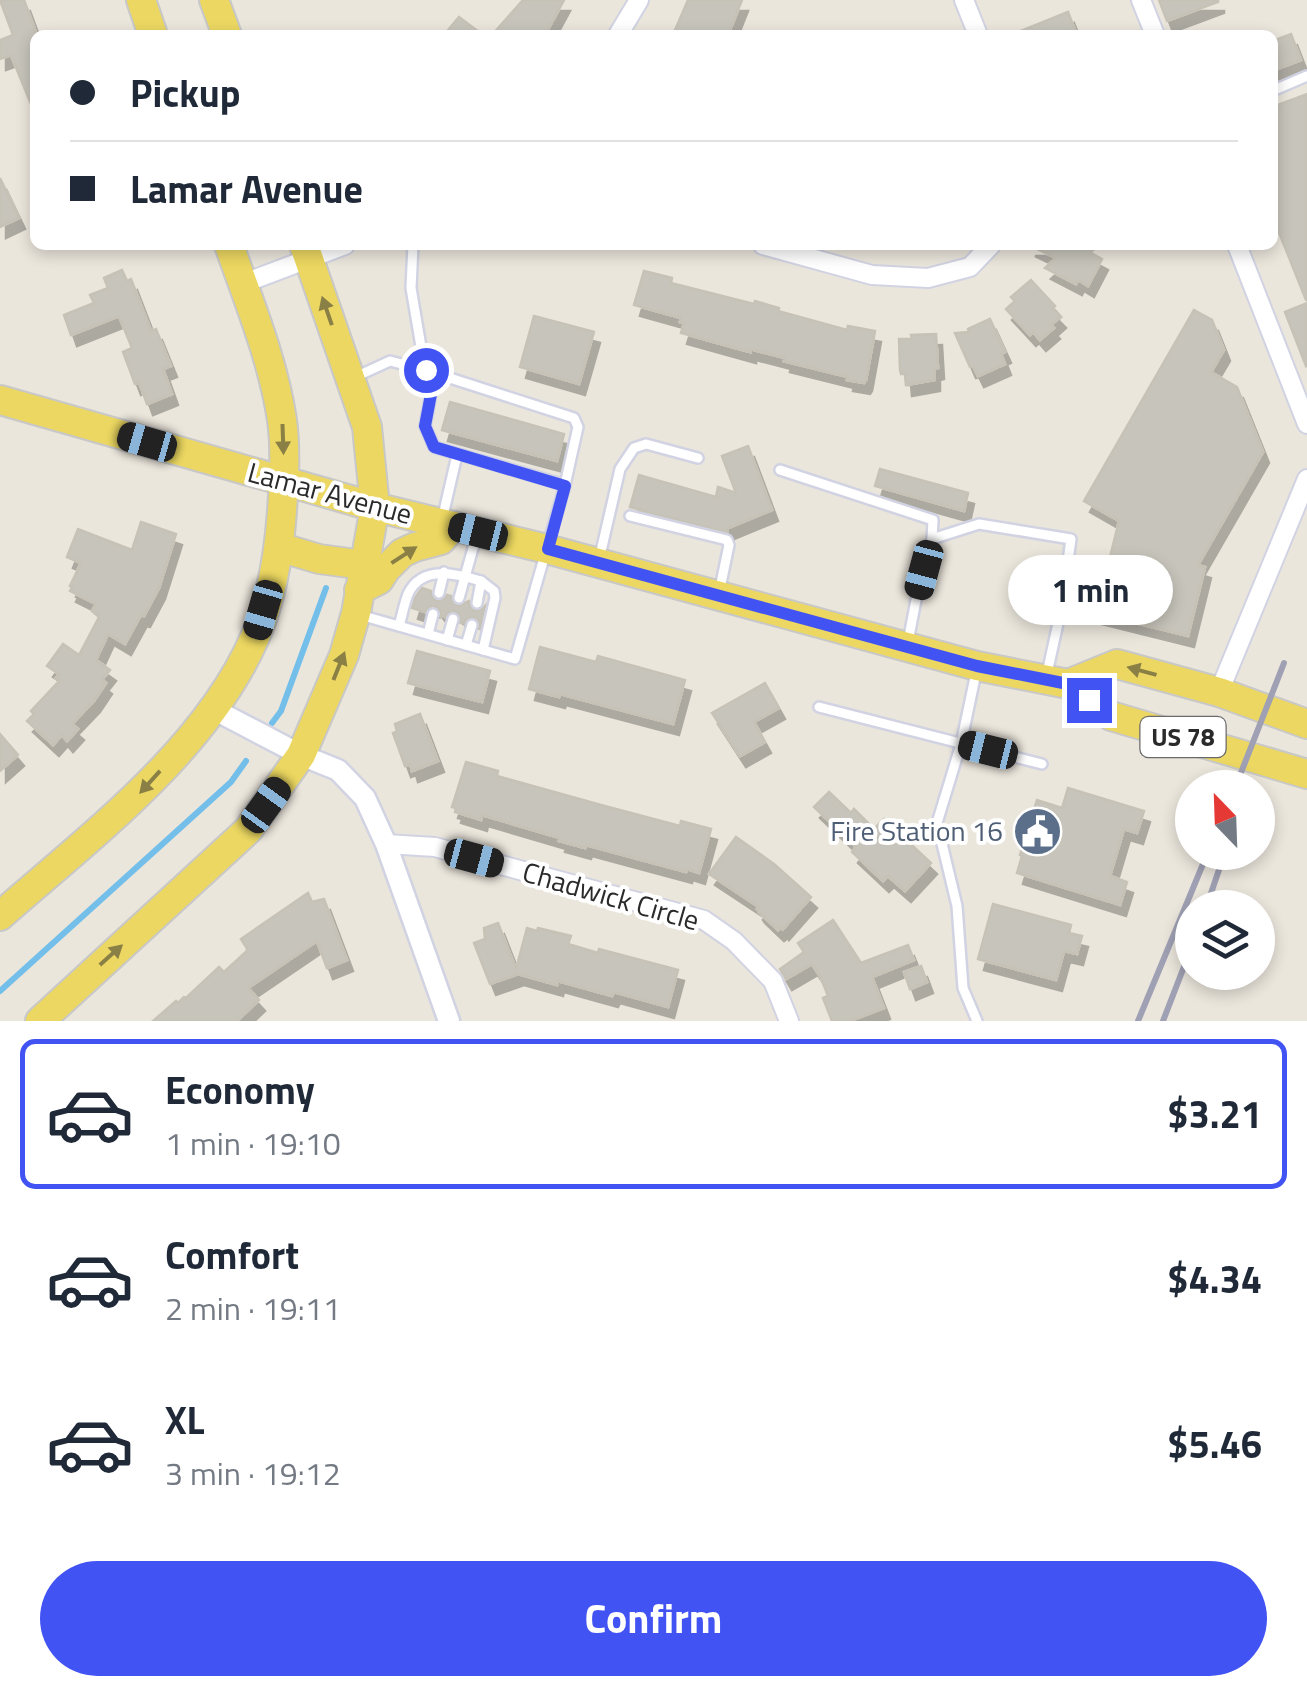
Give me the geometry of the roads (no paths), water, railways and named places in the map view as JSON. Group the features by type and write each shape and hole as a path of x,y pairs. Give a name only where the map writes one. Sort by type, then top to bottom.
{"main road":[{"path":"141,0 151,30"},
{"path":"214,0 225,30"},
{"path":"0,916 136,797 215,710 256,637 279,546 283,423 272,370 231,250"},
{"path":"40,1021 248,830 302,755 344,655 376,507 367,426 306,252"},
{"name":"Lamar Avenue","path":"0,400 376,507 548,549 977,666 1057,682 1111,716 1307,774"},
{"path":"359,590 379,580 402,554 440,540 457,527"},
{"path":"279,546 319,559 359,590"},
{"name":"US 78","path":"1057,682 1117,664 1301,720"}],"street":[{"path":"621,30 639,0"},
{"path":"964,0 976,30"},
{"path":"1141,0 1153,30"},
{"path":"781,250 872,275 928,278 970,268 986,250"},
{"path":"1239,250 1307,424"},
{"path":"242,284 306,252"},
{"path":"1219,692 1307,479"},
{"path":"215,710 338,770 365,798 386,844 448,1021"},
{"name":"Chadwick Circle","path":"386,844 435,847 704,920 734,942 773,981 788,1021"}],"lane":[{"path":"1278,88 1307,76"},
{"path":"413,250 410,288 430,372 425,426 434,447 565,486"},
{"path":"350,379 390,362 574,418 578,426 548,549 515,659 399,626 359,590"},
{"path":"598,563 620,469 634,448 646,444 698,458"},
{"path":"457,455 457,527 466,576 459,598"},
{"path":"780,470 933,520 932,540 907,648"},
{"path":"630,516 727,540 718,596"},
{"path":"932,540 979,524 1071,540 1057,682"},
{"path":"438,593 444,572"},
{"path":"399,626 414,586 433,574 466,576 494,591 482,650"},
{"path":"477,603 482,582"},
{"path":"428,634 433,614"},
{"path":"448,640 453,619"},
{"path":"466,645 472,624"},
{"path":"977,666 937,823 956,906 962,988 977,1021"},
{"path":"819,707 1042,764"}],"waterway":[{"path":"272,723 281,711 326,588"},
{"path":"0,991 231,782 246,761"}],"railway":[{"path":"1242,770 1284,663"},
{"path":"1138,1021 1201,870"},
{"path":"1212,890 1219,870"},
{"path":"1163,1021 1175,990"}],"place":[{"name":"Fire Station 16","path":"1038,831"}]}
